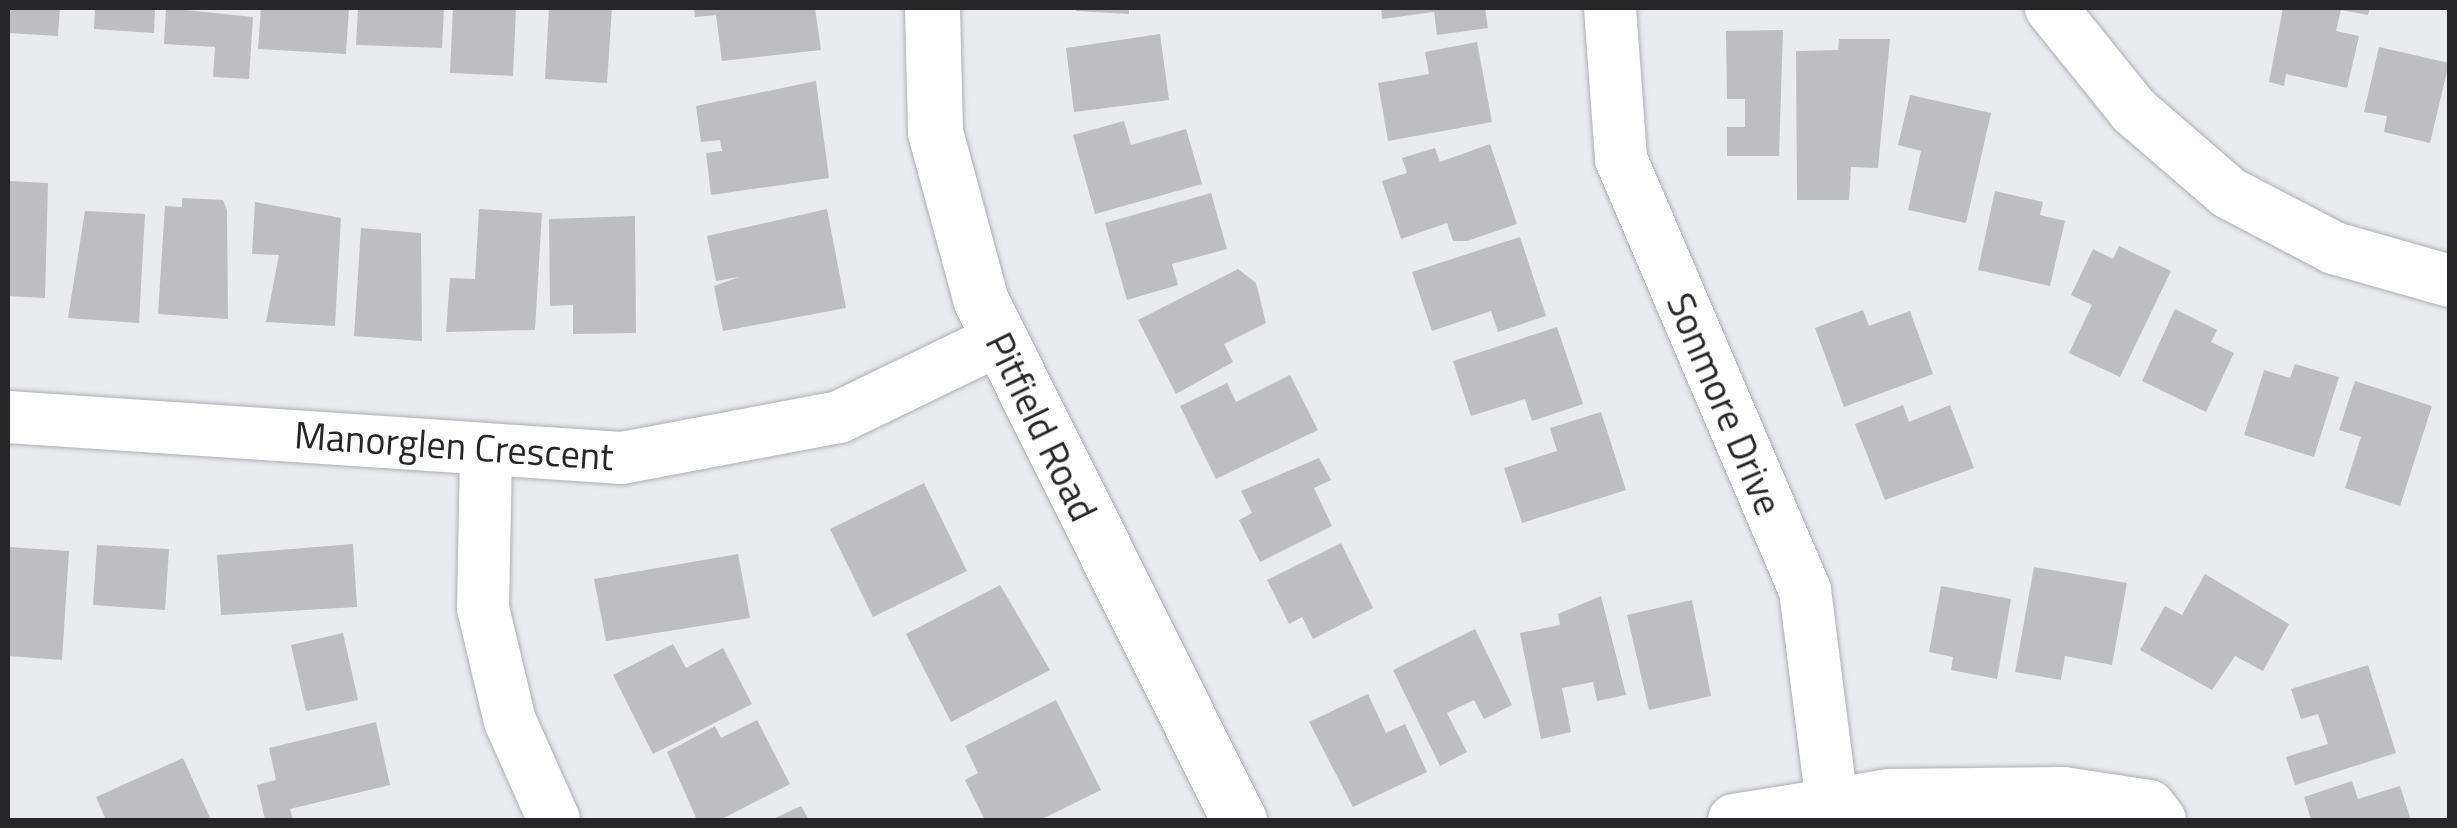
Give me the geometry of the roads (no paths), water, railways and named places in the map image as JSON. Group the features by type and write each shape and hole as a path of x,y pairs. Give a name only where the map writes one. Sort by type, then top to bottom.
{"street":[{"name":"Pitfield Road","path":"932,8 947,197 998,340 1238,820"},
{"name":"Sonmore Drive","path":"1610,8 1621,159 1806,590 1832,803"},
{"path":"2052,8 2134,111 2229,193 2347,254 2450,281"},
{"name":"Manorglen Crescent","path":"8,417 486,452 622,458 732,444 882,404 998,340"},
{"path":"486,452 483,608 510,721 554,820"},
{"path":"1734,820 1832,803 2064,793 2149,806 2160,820"}]}
